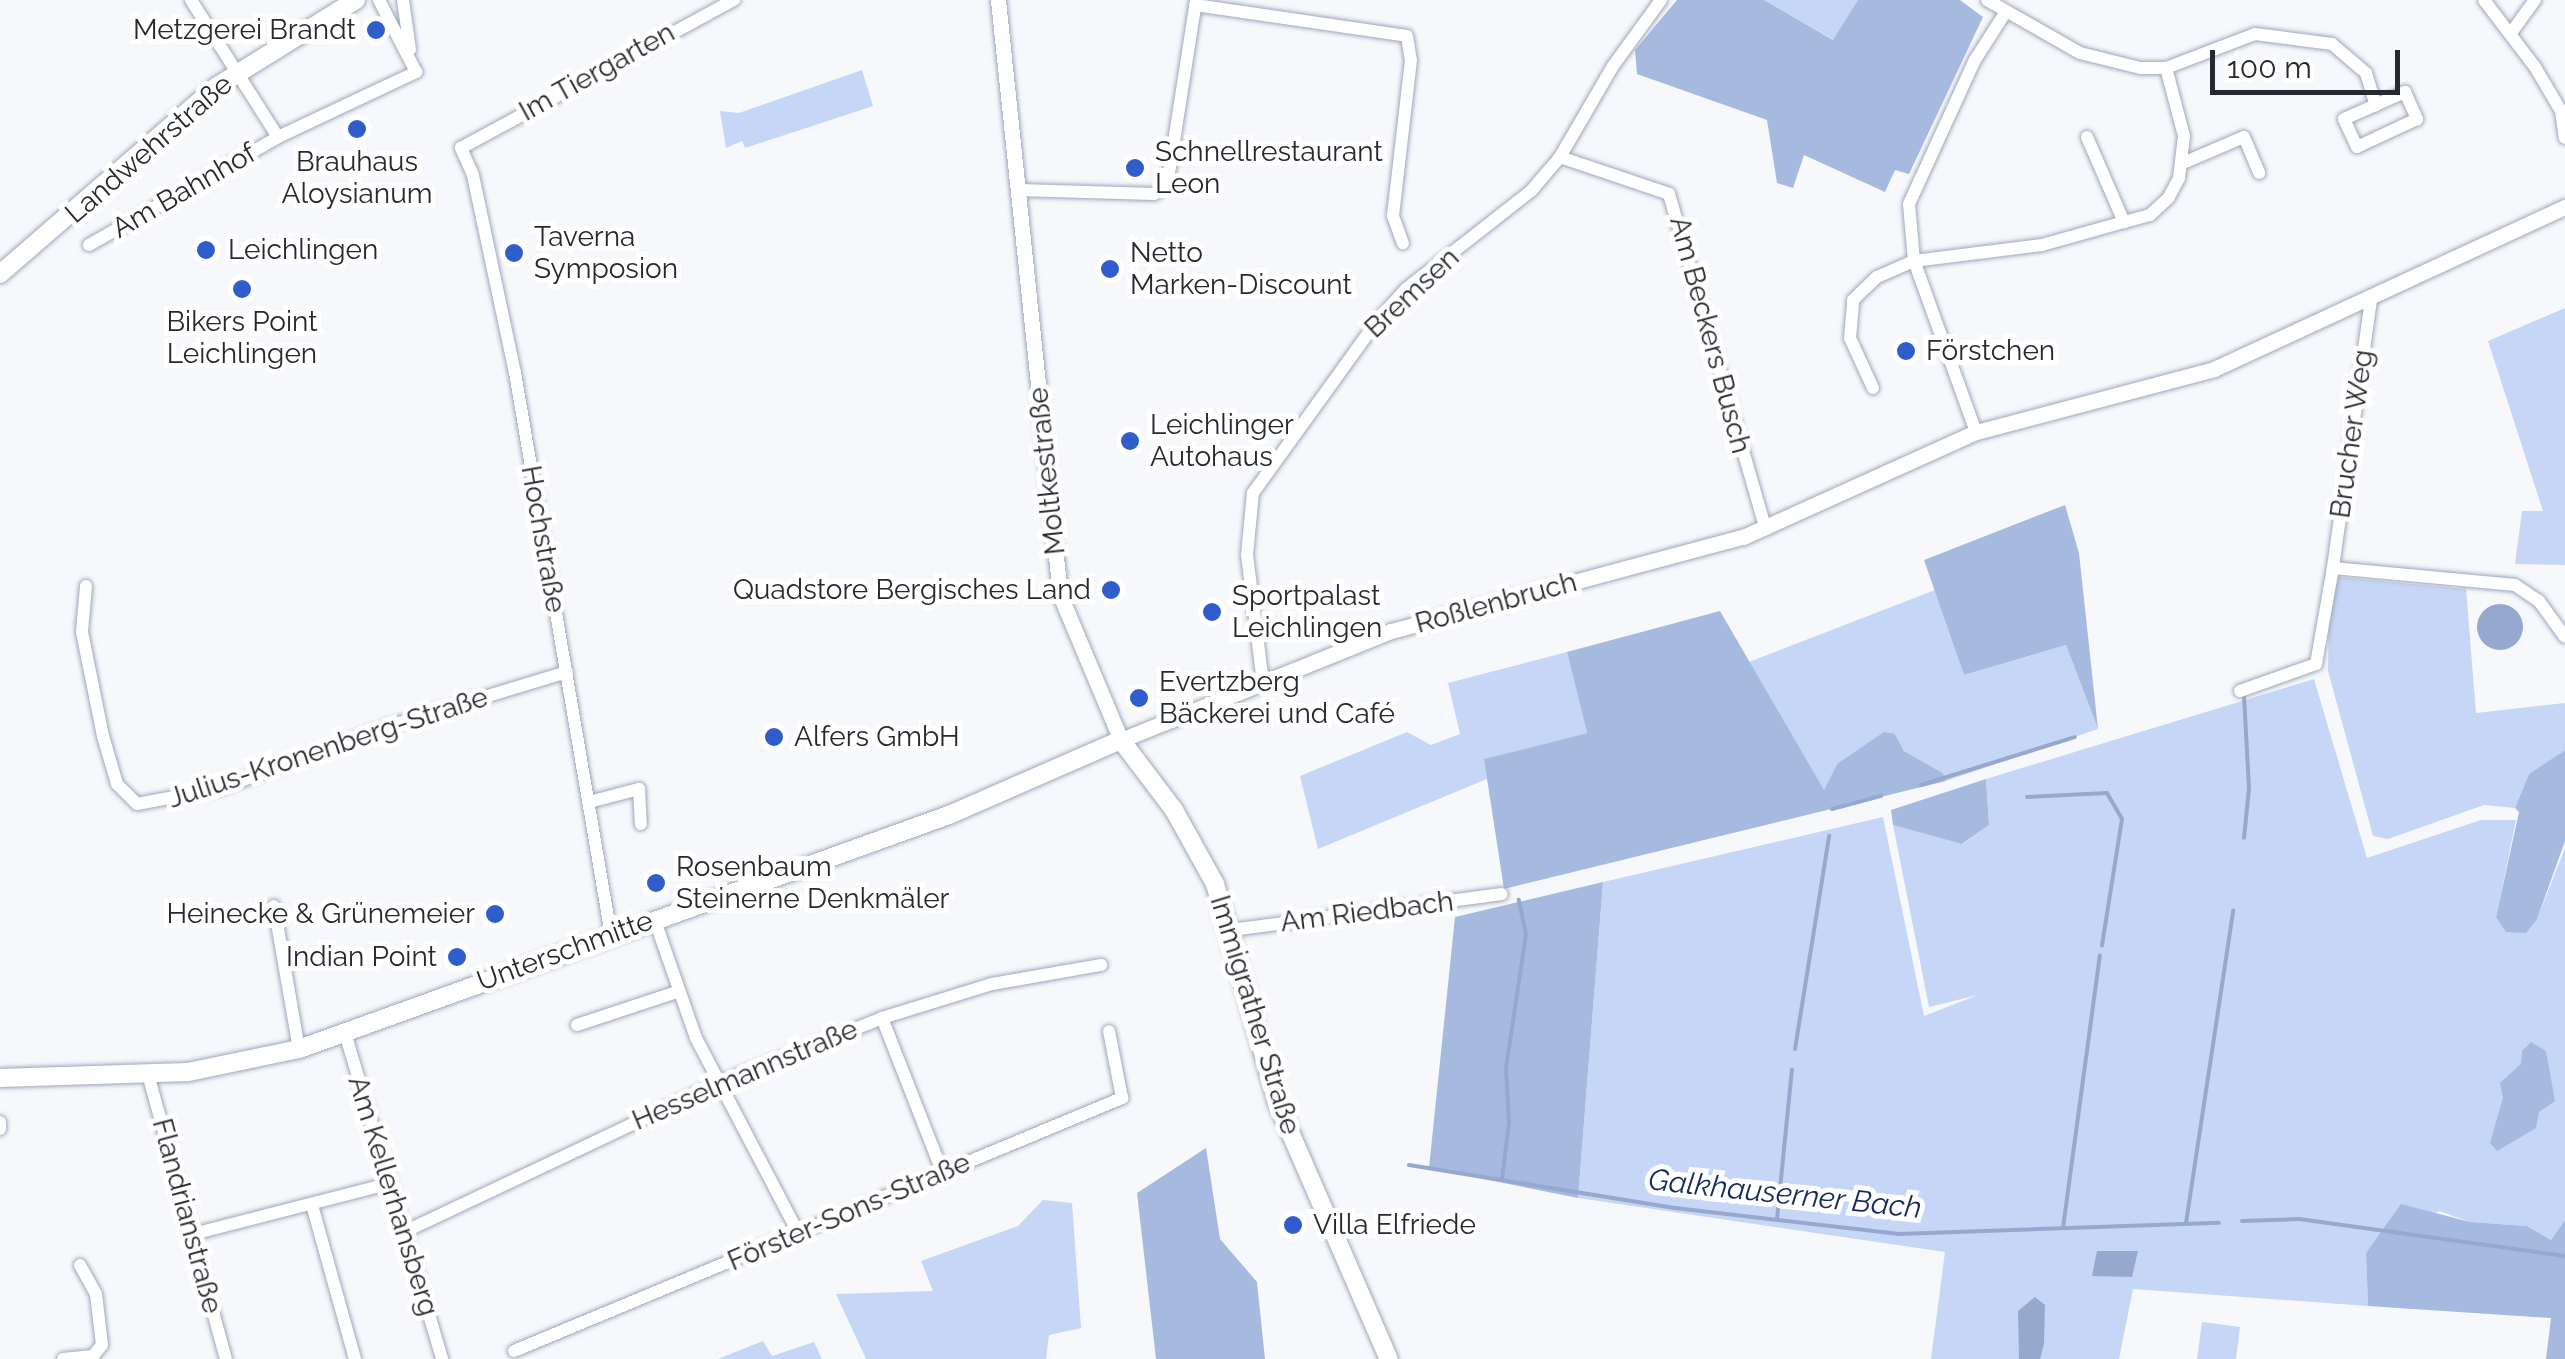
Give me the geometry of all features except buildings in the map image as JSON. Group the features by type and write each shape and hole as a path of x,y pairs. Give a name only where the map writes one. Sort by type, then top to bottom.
{"main road":[{"name":"Landwehrstraße","path":"0,274 237,72 356,0"},
{"name":"Unterschmitte","path":"345,1034 654,918 948,815 1121,740"},
{"name":"Immigrather Straße","path":"1121,740 1201,853 1232,930 1277,1102 1389,1359"},
{"path":"0,1078 148,1074 234,1065 345,1034"}],"street":[{"name":"Am Bahnhof","path":"191,0 278,137"},
{"path":"379,0 416,72"},
{"path":"403,0 416,72"},
{"name":"Im Tiergarten","path":"461,148 734,0"},
{"name":"Moltkestraße","path":"998,0 1060,595 1121,740"},
{"name":"Bremsen","path":"1263,683 1246,555 1253,493 1378,320 1406,289 1519,202 1560,158 1612,66 1662,0"},
{"path":"1987,0 2100,62 2166,68 2255,34 2332,44 2366,74 2376,105"},
{"path":"2484,0 2510,32 2561,111 2565,138"},
{"path":"2510,32 2535,0"},
{"path":"1018,190 1162,190 1196,2 1407,36 1411,60 1393,216 1403,243"},
{"path":"1976,432 1914,261 1909,204 1975,60 2005,12"},
{"path":"1873,388 1850,338 1853,300 1877,277 1914,261 2042,245 2150,215 2169,197 2183,163 2184,136 2166,68"},
{"name":"Am Bahnhof","path":"90,245 278,137 416,72"},
{"path":"2405,92 2417,119 2358,147 2344,119 2376,105 2405,92"},
{"path":"2183,163 2244,137 2258,173"},
{"path":"2087,138 2124,222"},
{"name":"Hochstraße","path":"461,148 497,279 610,935"},
{"name":"Am Beckers Busch","path":"1560,158 1669,194 1766,529"},
{"path":"1766,529 1976,432 2196,375 2371,300 2565,207"},
{"name":"Brucher Weg","path":"2240,691 2316,664 2371,300"},
{"name":"Roßlenbruch","path":"1121,740 1391,631 1766,529"},
{"path":"2333,568 2515,585 2539,601 2565,637"},
{"name":"Julius-Kronenberg-Straße","path":"86,586 82,632 103,736 117,784 137,804 222,788 386,727 567,672"},
{"path":"589,802 639,788 641,824"},
{"name":"Am Riedbach","path":"1232,930 1502,894"},
{"path":"274,906 300,1049"},
{"path":"654,918 677,992 719,1083 797,1230"},
{"name":"Hesselmannstraße","path":"404,1232 719,1083 882,1018 992,984 1101,965"},
{"path":"576,1025 677,992"},
{"path":"882,1018 942,1171"},
{"name":"Förster-Sons-Straße","path":"514,1351 1122,1098 1108,1031"},
{"name":"Am Kellerhansberg","path":"345,1034 442,1359"},
{"name":"Flandrianstraße","path":"148,1074 226,1359"},
{"path":"193,1234 388,1184"},
{"path":"312,1205 355,1359"},
{"path":"63,1359 93,1356 102,1345 96,1294 80,1264"}],"shaded area":[{"path":"1677,0 1764,0 1833,40 1858,0 1960,0 1983,17 1909,174 1895,170 1885,192 1804,155 1793,188 1777,183 1767,120 1637,74 1635,50"},
{"path":"1764,0 1858,0 1834,40"},
{"path":"862,70 873,106 745,148 742,141 726,148 720,111 739,113"},
{"path":"2565,308 2565,565 2515,564 2522,511 2543,511 2488,341"},
{"path":"2065,505 2079,553 2098,729 2066,645 1964,675 1924,560"},
{"path":"2339,577 2466,589 2476,713 2565,703 2565,750 2529,774 2515,808 2484,805 2388,839 2373,836 2328,671 2329,608"},
{"path":"1935,590 1964,675 2066,645 2098,729 1946,781 1943,773 1904,751 1895,734 1837,764 1824,791 1749,662"},
{"path":"2500,604 2517,610 2523,627 2517,644 2500,650 2483,644 2477,627 2483,610"},
{"path":"1720,611 1824,790 1837,764 1884,732 1895,734 1904,751 1943,773 1946,781 1504,889 1484,759 1587,733 1567,652"},
{"path":"1567,652 1587,733 1485,759 1487,779 1318,849 1300,776 1407,732 1431,745 1460,734 1448,683"},
{"path":"2314,679 2367,858 2481,820 2516,820 2496,917 2537,919 2565,848 2565,1220 2551,1240 2527,1226 2470,1222 2439,1211 2366,1253 2368,1306 2133,1289 2119,1359 1931,1359 1945,1252 1578,1198 1603,882 1883,817 1924,1016 1978,995 1929,1007 1893,825 1963,844 1989,825 1986,779"},
{"path":"2565,750 2565,841 2537,919 2526,933 2506,932 2496,917 2519,812 2515,808 2529,774"},
{"path":"1986,779 1989,825 1962,844 1893,825 1891,810"},
{"path":"1603,882 1578,1198 1429,1168 1455,917"},
{"path":"2531,1042 2546,1051 2555,1101 2539,1112 2536,1128 2497,1151 2490,1143 2503,1098 2500,1083 2521,1064 2522,1051"},
{"path":"1206,1148 1220,1239 1257,1282 1265,1359 1156,1359 1137,1193"},
{"path":"1043,1200 1072,1203 1081,1328 1049,1335 1046,1359 866,1359 836,1294 933,1291 921,1261 1018,1226"},
{"path":"2401,1204 2470,1222 2527,1226 2551,1240 2565,1220 2565,1359 2546,1359 2551,1318 2368,1306 2366,1253"},
{"path":"2097,1251 2138,1251 2132,1277 2092,1276"},
{"path":"2035,1297 2045,1305 2044,1344 2040,1359 2019,1359 2018,1311"},
{"path":"2202,1322 2240,1327 2236,1359 2197,1359"},
{"path":"763,1341 772,1356 814,1342 822,1359 718,1359"}],"waterway":[{"path":"2244,696 2249,788 2244,838"},
{"path":"1921,785 2075,737"},
{"path":"2027,797 2107,793 2122,819 2102,945"},
{"path":"1832,809 1881,796"},
{"path":"1795,1049 1829,836"},
{"path":"1502,1179 1509,1122 1506,1068 1526,934 1519,900"},
{"path":"2186,1223 2233,911"},
{"path":"2063,1228 2100,956"},
{"path":"1777,1219 1792,1070"},
{"name":"Galkhauserner Bach","path":"1409,1165 1675,1208 1899,1234 2219,1223"},
{"name":"Galkhauserner Bach","path":"2242,1221 2299,1219 2565,1256"}],"place":[{"name":"Metzgerei Brandt","path":"376,30"},
{"name":"Brauhaus Aloysianum","path":"357,129"},
{"name":"Schnellrestaurant Leon","path":"1135,168"},
{"name":"Leichlingen","path":"206,250"},
{"name":"Taverna Symposion","path":"514,253"},
{"name":"Netto Marken-Discount","path":"1110,269"},
{"name":"Bikers Point Leichlingen","path":"242,289"},
{"name":"Förstchen","path":"1906,351"},
{"name":"Leichlinger Autohaus","path":"1130,441"},
{"name":"Quadstore Bergisches Land","path":"1111,590"},
{"name":"Sportpalast Leichlingen","path":"1212,612"},
{"name":"Evertzberg Bäckerei und Café","path":"1139,698"},
{"name":"Alfers GmbH","path":"774,737"},
{"name":"Rosenbaum Steinerne Denkmäler","path":"656,883"},
{"name":"Heinecke & Grünemeier","path":"495,914"},
{"name":"Indian Point","path":"457,957"},
{"name":"Villa Elfriede","path":"1293,1225"}]}
